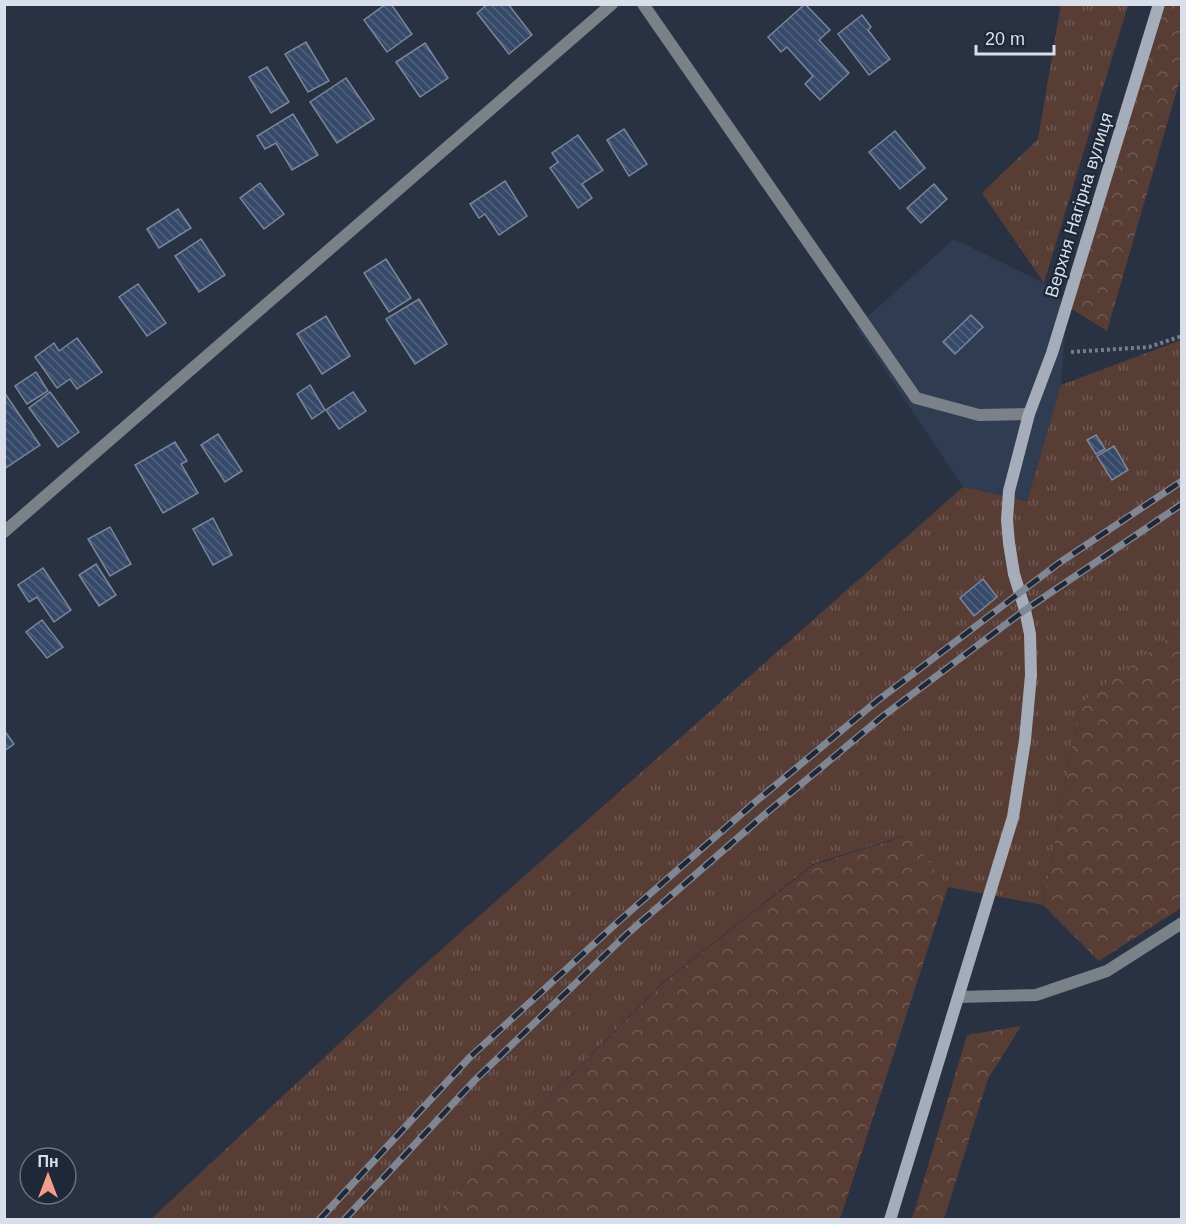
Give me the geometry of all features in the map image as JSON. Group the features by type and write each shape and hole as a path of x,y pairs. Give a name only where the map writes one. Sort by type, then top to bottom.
{"main road":[{"name":"Верхня Нагірна вулиця","path":"890,1220 1014,817 1026,740 1031,675 1030,634 1014,574 1009,543 1009,491 1029,414 1052,353 1159,4"}],"street":[{"path":"4,532 612,4"},
{"path":"643,4 916,398 980,415 1029,414"},
{"path":"959,997 1036,995 1107,971 1182,923"}],"path":[{"path":"1052,353 1149,347 1182,336"}],"shaded area":[{"path":"954,239 1044,283 1067,306 1061,385 1027,501 963,487 856,327"}],"green space":[{"path":"1061,4 1128,5 1044,283 982,193 1038,139"},
{"path":"1159,5 1181,5 1181,76 1107,331 1067,306"},
{"path":"1181,340 1181,628 1080,704 1043,905 948,887 903,836 813,864 661,984 431,1219 150,1220 407,980 963,487 1027,501 1061,385"},
{"path":"1181,628 1181,908 1099,961 1043,905 1080,704"},
{"path":"908,835 948,887 840,1219 431,1219 498,1148 662,984 813,865"},
{"path":"1021,1026 988,1079 944,1219 912,1219 967,1035"}],"building":[{"path":"386,4 391,4 412,34 387,52 364,20"},
{"path":"488,4 508,4 532,35 509,54 477,13"},
{"path":"805,4 830,30 819,40 849,73 820,100 805,84 813,76 787,47 781,52 768,37"},
{"path":"862,15 871,27 868,30 890,59 869,75 838,34"},
{"path":"306,42 329,81 308,92 285,54"},
{"path":"425,43 448,78 420,97 396,62"},
{"path":"267,67 289,102 271,113 249,77"},
{"path":"346,78 374,119 337,143 310,102"},
{"path":"293,114 318,155 292,170 276,143 265,149 257,136"},
{"path":"624,129 647,164 629,176 607,140"},
{"path":"895,131 925,168 900,189 869,152"},
{"path":"578,135 603,170 582,184 592,198 578,208 550,168 558,162 552,153"},
{"path":"505,181 527,216 499,235 485,214 479,218 470,204"},
{"path":"260,183 284,214 264,229 240,198"},
{"path":"934,184 947,199 921,223 907,208"},
{"path":"178,209 191,228 159,248 147,229"},
{"path":"201,239 225,275 199,292 175,256"},
{"path":"386,259 411,298 389,312 364,273"},
{"path":"138,284 166,323 147,336 119,297"},
{"path":"419,299 447,344 415,364 386,319"},
{"path":"971,315 983,327 955,354 943,342"},
{"path":"326,316 350,356 322,374 297,334"},
{"path":"77,338 102,372 77,389 70,379 57,388 35,357 54,343 59,351"},
{"path":"36,372 48,391 27,404 15,386"},
{"path":"310,385 325,410 312,419 297,394"},
{"path":"50,392 79,432 58,447 29,408"},
{"path":"353,392 366,411 339,429 326,410"},
{"path":"6,395 40,445 4,469 4,397"},
{"path":"218,434 242,471 225,482 201,445"},
{"path":"1096,435 1105,449 1096,454 1087,440"},
{"path":"175,442 187,461 181,464 198,493 163,513 135,465"},
{"path":"1114,446 1128,470 1112,480 1097,456"},
{"path":"213,518 232,555 213,565 193,529"},
{"path":"110,527 131,564 110,576 88,539"},
{"path":"96,564 116,595 99,606 79,575"},
{"path":"43,568 71,610 54,622 37,597 29,602 18,585"},
{"path":"983,579 997,597 974,616 960,598"},
{"path":"42,620 63,647 47,658 26,632"},
{"path":"4,730 14,744 4,751"}],"railway":[{"path":"319,1220 470,1057 619,921 754,803 877,701 1059,563 1182,481"},
{"path":"344,1220 475,1080 627,934 764,815 883,716 1025,610 1182,504"}]}
